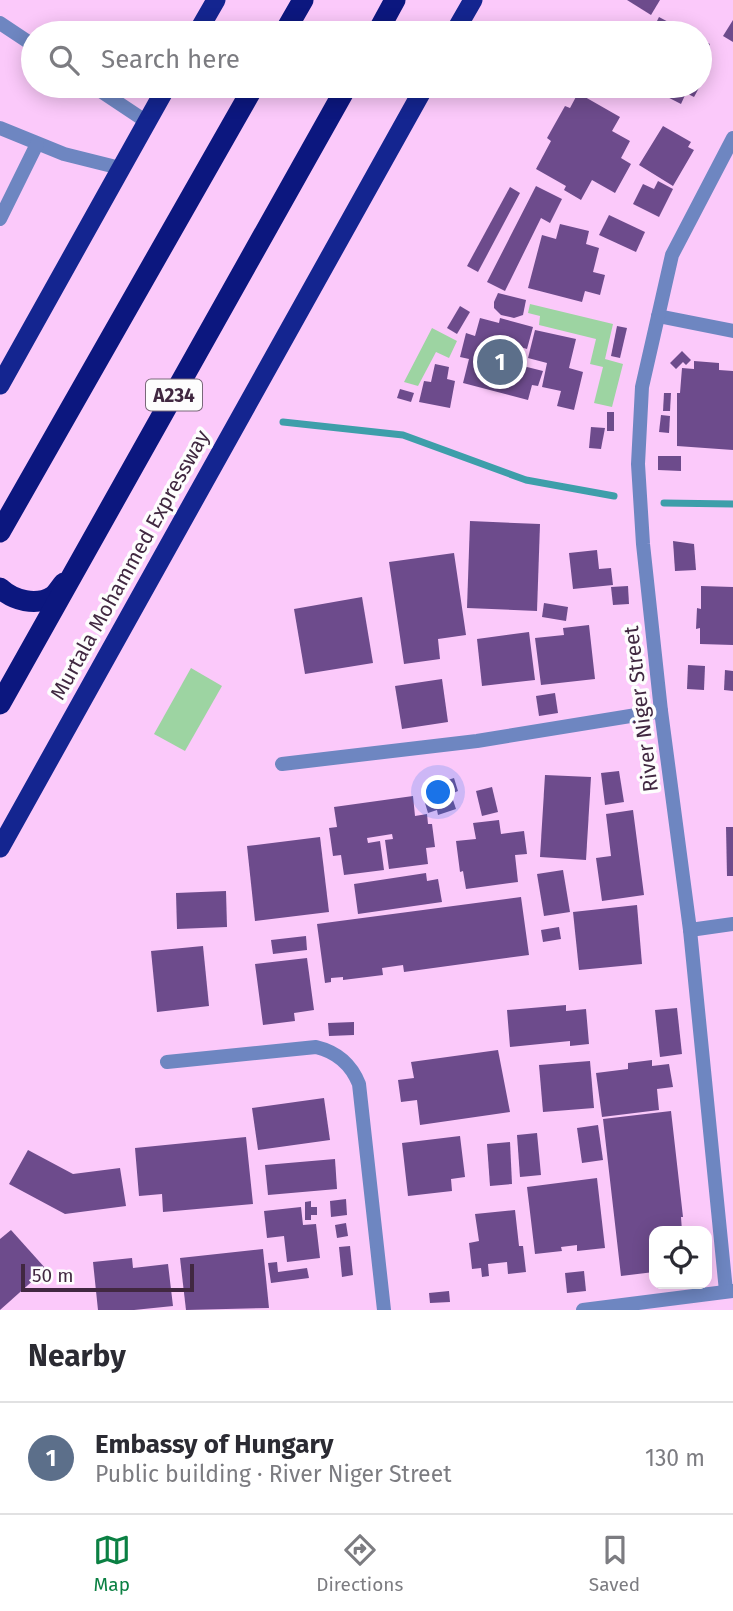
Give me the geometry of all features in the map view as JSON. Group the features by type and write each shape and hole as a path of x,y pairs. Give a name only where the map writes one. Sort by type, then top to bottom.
{"highway":[{"path":"204,21 216,0"},
{"path":"291,21 303,0"},
{"path":"384,21 395,0"},
{"path":"461,21 473,0"},
{"path":"1,378 160,98"},
{"path":"0,540 5,523 247,98"},
{"name":"A234","path":"0,704 340,98"},
{"name":"Murtala Mohammed Expressway","path":"0,848 418,98"},
{"path":"0,588 20,601 44,599 52,596 77,567"}],"street":[{"path":"0,23 21,37"},
{"path":"111,98 147,122"},
{"path":"0,128 88,161 120,168"},
{"name":"River Niger Street","path":"730,1291 690,930 661,711 643,544 638,464 642,387 672,255 733,138"},
{"path":"0,219 37,144"},
{"path":"657,316 733,331"},
{"path":"282,764 477,741 661,711"},
{"path":"690,930 733,924"},
{"path":"167,1062 316,1047 328,1050 345,1060 359,1084 384,1310"},
{"path":"583,1310 730,1291"}],"green space":[{"path":"530,304 613,324 605,359 623,364 612,407 594,403 603,367 590,364 596,339 539,325 540,316 528,313"},
{"path":"432,328 457,341 449,358 436,352 418,386 404,382"},
{"path":"191,668 222,686 185,751 154,734"}],"building":[{"path":"627,0 660,0 651,15"},
{"path":"733,20 733,42 723,36"},
{"path":"575,98 587,98 620,117 612,131 630,141 621,158 631,164 615,193 592,180 581,200 564,190 566,186 536,169 551,141 547,138 565,106 570,108"},
{"path":"669,98 684,98 681,104"},
{"path":"663,126 691,142 688,147 694,150 673,186 639,165"},
{"path":"658,181 673,189 659,217 633,204 643,184 654,189"},
{"path":"536,186 562,199 550,223 541,218 505,291 487,282"},
{"path":"510,187 520,193 478,272 467,266"},
{"path":"609,215 645,232 636,252 599,235"},
{"path":"560,224 589,231 586,244 599,248 593,272 605,275 600,295 585,291 582,302 528,288 542,235 556,239"},
{"path":"498,293 526,300 523,315 514,318 501,315 494,308"},
{"path":"460,306 470,312 457,334 447,328"},
{"path":"480,318 499,323 500,318 533,327 527,349 517,346 514,356 524,359 523,366 543,371 538,386 532,385 528,400 463,383 469,359 460,357 466,333 475,336"},
{"path":"617,326 627,328 620,358 611,356"},
{"path":"535,330 576,339 569,368 583,372 574,410 557,406 561,391 542,387 547,363 528,358"},
{"path":"682,351 691,360 686,365 683,362 676,369 670,363"},
{"path":"694,361 719,363 719,370 733,371 733,450 677,446 677,393 680,393 682,368 694,369"},
{"path":"435,364 449,367 447,379 455,381 450,408 419,402 424,381 431,382"},
{"path":"400,389 414,393 411,402 397,398"},
{"path":"664,393 671,393 670,411 663,411"},
{"path":"607,412 614,412 614,431 607,431"},
{"path":"661,415 670,416 669,433 659,432"},
{"path":"591,427 605,428 601,449 589,448"},
{"path":"658,456 681,456 681,471 658,470"},
{"path":"470,521 540,524 537,611 467,608"},
{"path":"673,541 694,544 696,570 675,571"},
{"path":"597,550 599,569 611,568 613,585 573,589 569,553"},
{"path":"454,553 466,635 438,639 440,659 404,664 389,562"},
{"path":"628,586 629,604 613,605 611,587"},
{"path":"701,586 733,587 733,645 700,644 700,628 696,629 697,608 701,609"},
{"path":"362,597 373,663 305,674 294,609"},
{"path":"544,603 568,607 566,621 542,617"},
{"path":"589,625 595,679 541,685 535,638 564,635 563,628"},
{"path":"529,632 535,680 482,686 477,639"},
{"path":"688,665 705,666 704,690 687,689"},
{"path":"725,670 733,671 733,691 724,690"},
{"path":"442,679 448,722 402,729 395,686"},
{"path":"555,693 558,713 539,716 536,696"},
{"path":"619,771 624,802 605,805 601,773"},
{"path":"545,775 591,777 586,860 540,857"},
{"path":"454,778 458,791 451,794 456,809 438,815 437,810 428,813 425,803 433,801 429,786"},
{"path":"492,787 498,812 482,816 476,791"},
{"path":"413,796 415,816 427,814 428,824 432,824 435,847 426,848 428,864 389,869 385,840 393,839 392,834 367,838 368,843 380,841 384,870 344,875 341,855 333,856 329,828 337,827 334,807"},
{"path":"633,810 644,895 602,901 596,858 611,856 606,814"},
{"path":"499,820 501,834 524,831 527,854 515,855 518,882 466,889 463,871 460,872 456,841 476,839 473,823"},
{"path":"726,827 733,827 733,876 727,876"},
{"path":"320,837 329,912 255,921 247,846"},
{"path":"563,870 570,912 544,916 537,874"},
{"path":"426,873 427,881 438,879 442,902 358,914 354,884"},
{"path":"226,891 227,927 177,929 176,893"},
{"path":"521,897 529,955 404,972 403,965 382,968 383,975 343,980 343,977 331,978 331,982 325,983 317,924"},
{"path":"637,905 642,964 579,970 573,912"},
{"path":"559,927 561,939 543,942 541,930"},
{"path":"306,936 307,950 273,954 271,940"},
{"path":"203,946 209,1006 157,1012 151,951"},
{"path":"307,958 314,1010 294,1013 295,1021 263,1025 255,964"},
{"path":"566,1005 566,1011 586,1009 589,1044 570,1046 570,1041 510,1047 507,1010"},
{"path":"677,1008 682,1054 660,1057 655,1010"},
{"path":"354,1022 354,1035 329,1036 328,1023"},
{"path":"498,1050 510,1112 420,1125 417,1100 401,1102 398,1080 414,1078 411,1062"},
{"path":"652,1060 652,1066 669,1064 673,1087 657,1089 659,1110 602,1117 596,1073 628,1069 628,1063"},
{"path":"590,1061 594,1108 543,1112 539,1065"},
{"path":"324,1098 330,1140 258,1150 252,1108"},
{"path":"671,1111 683,1217 682,1226 649,1226 649,1273 621,1276 603,1119"},
{"path":"598,1125 603,1160 582,1163 577,1128"},
{"path":"537,1133 541,1175 520,1177 517,1135"},
{"path":"460,1136 465,1177 451,1179 452,1191 408,1196 402,1143"},
{"path":"246,1137 253,1204 163,1212 162,1194 139,1196 135,1148"},
{"path":"510,1142 512,1184 490,1186 487,1144"},
{"path":"28,1150 73,1174 120,1168 126,1206 65,1214 9,1184"},
{"path":"335,1159 337,1189 268,1195 265,1165"},
{"path":"597,1178 605,1248 577,1251 577,1245 561,1247 562,1251 535,1254 527,1187"},
{"path":"346,1199 347,1215 331,1217 330,1201"},
{"path":"311,1201 311,1207 317,1207 317,1215 311,1215 311,1220 305,1220 305,1202"},
{"path":"301,1207 303,1225 316,1224 320,1258 287,1262 284,1236 267,1238 264,1211"},
{"path":"515,1210 519,1246 523,1246 526,1272 508,1274 507,1262 488,1264 489,1276 482,1277 481,1268 472,1269 469,1243 479,1241 475,1214"},
{"path":"346,1223 348,1236 337,1238 335,1225"},
{"path":"11,1230 46,1269 0,1310 0,1239"},
{"path":"350,1246 353,1275 342,1277 339,1247"},
{"path":"263,1249 269,1308 186,1310 180,1258"},
{"path":"132,1258 133,1268 168,1264 173,1306 98,1310 93,1262"},
{"path":"277,1262 278,1272 307,1268 309,1278 271,1283 268,1263"},
{"path":"584,1271 586,1291 567,1293 565,1273"},
{"path":"449,1291 450,1302 430,1303 429,1293"}],"waterway":[{"path":"283,422 403,435 526,480 614,496"},
{"path":"664,503 733,504"}],"place":[{"name":"Embassy of Hungary","path":"500,362"}]}
